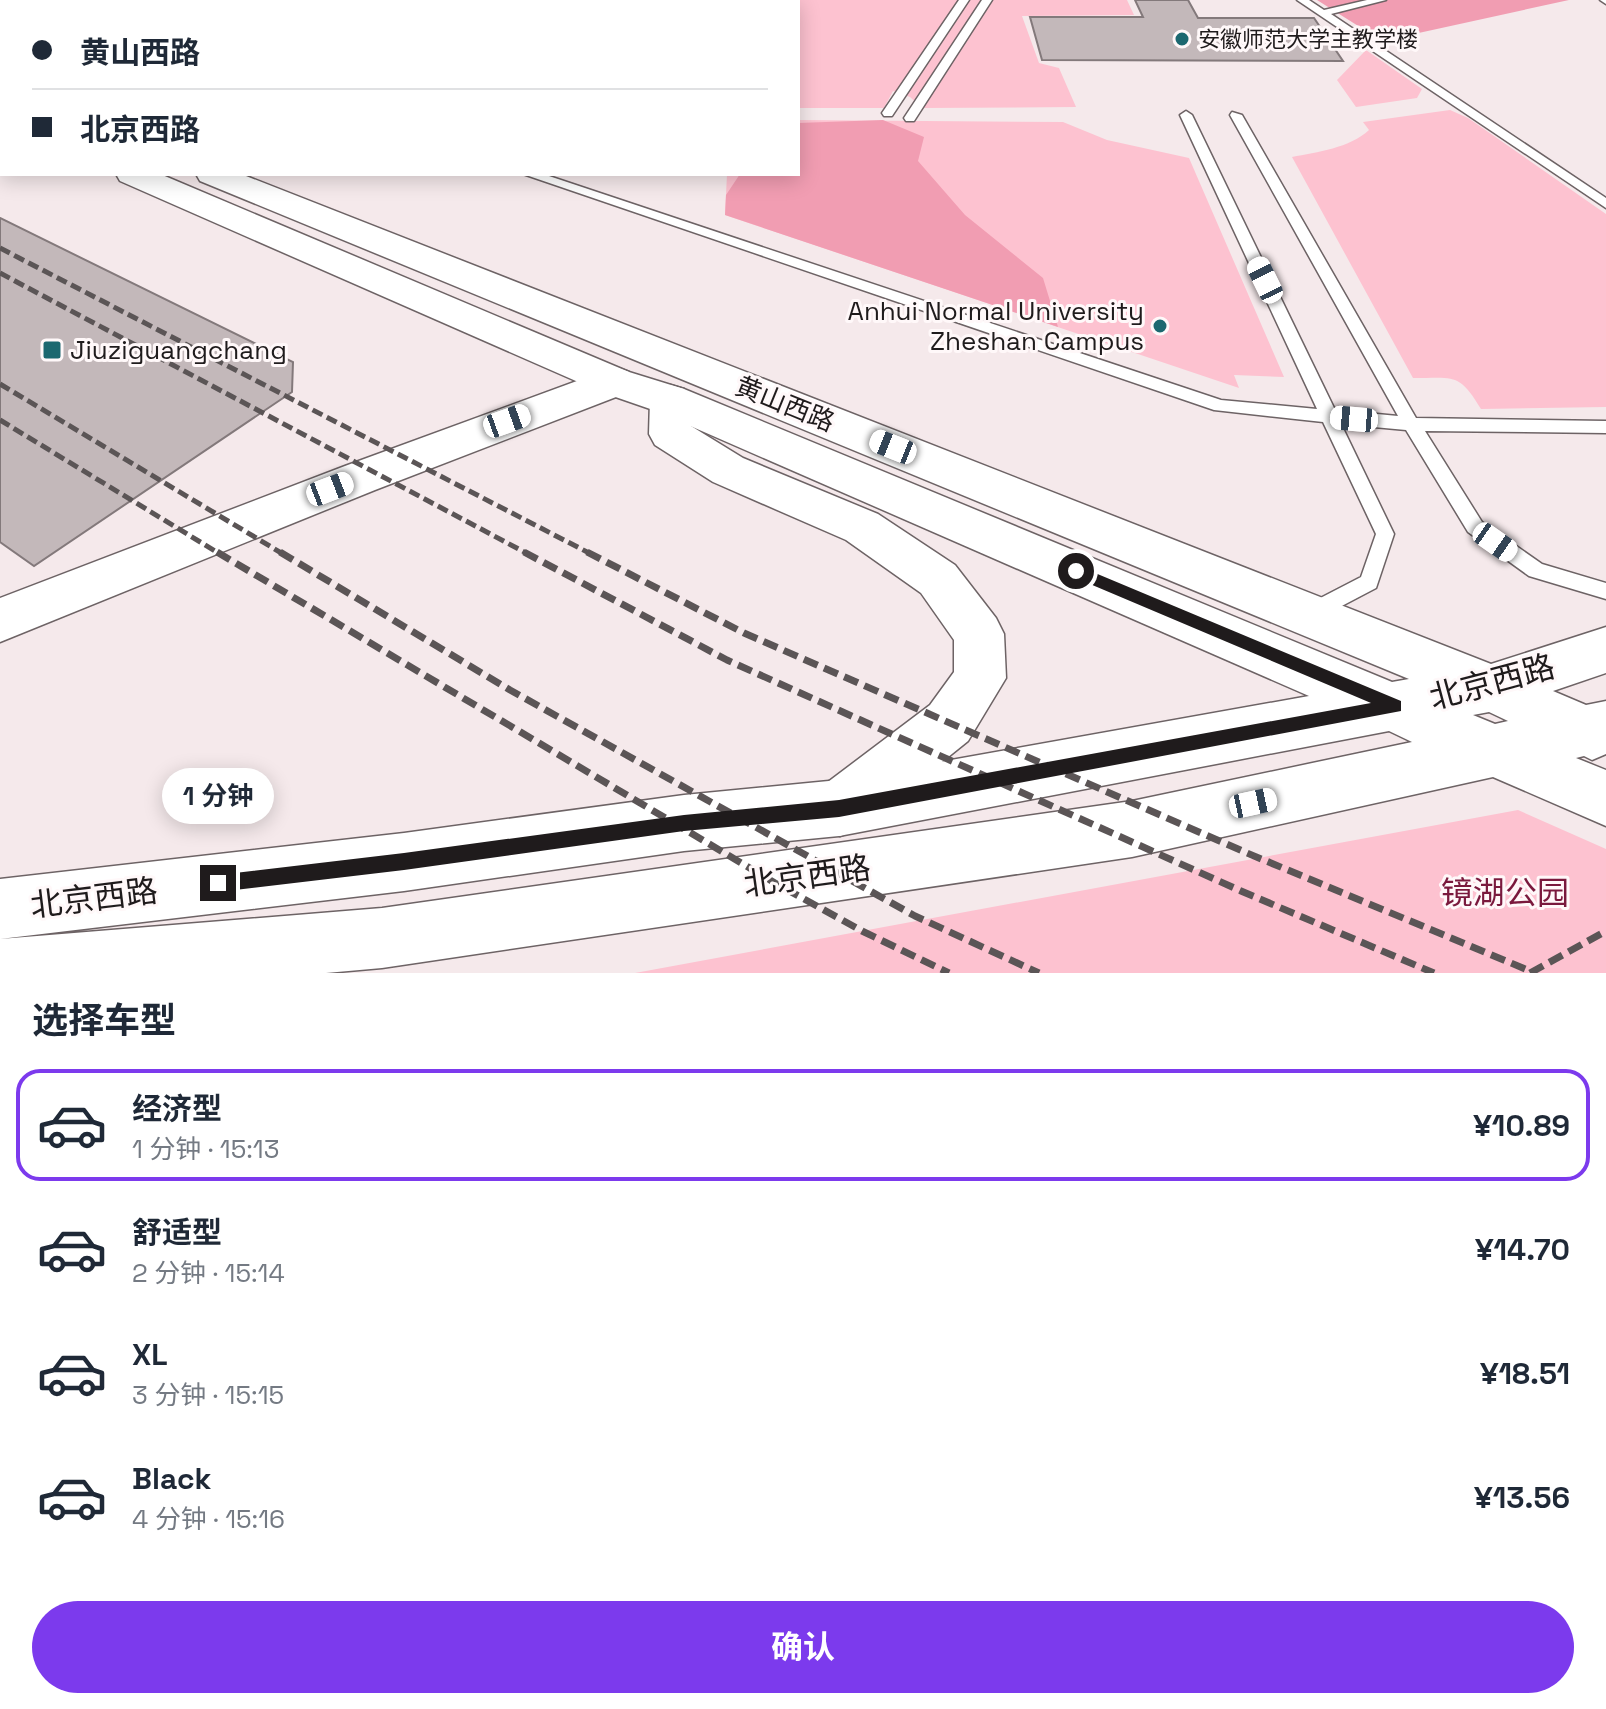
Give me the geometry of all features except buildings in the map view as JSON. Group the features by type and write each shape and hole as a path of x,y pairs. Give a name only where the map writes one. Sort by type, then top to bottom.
{"main road":[{"name":"黄山西路","path":"137,176 615,382 670,400 1606,798"},
{"name":"黄山西路","path":"217,176 1599,733"},
{"path":"0,620 375,472 615,382"},
{"path":"670,400 670,434 728,470 862,527 938,579 979,634 980,678 949,723 839,808"},
{"name":"北京西路","path":"0,909 404,862 684,823 839,808 1491,688 1606,650"},
{"name":"北京西路","path":"0,970 382,938 1132,829 1599,733"}],"lane":[{"path":"888,113 964,0"},
{"path":"910,118 987,0"},
{"path":"1302,0 1606,204"},
{"path":"1323,13 1381,0"},
{"path":"1186,115 1385,534 1369,582 1307,614"},
{"path":"1236,115 1411,424 1475,527 1536,570 1606,591"},
{"path":"536,176 1220,406 1411,424 1606,427"}],"green space":[{"path":"800,0 1127,0 1134,15 1022,16 1039,63 1059,68 1076,107 922,108 910,97 893,91 884,108 800,108"},
{"path":"1366,50 1422,89 1417,98 1356,107 1337,80"},
{"path":"1450,110 1468,118 1606,214 1606,407 1481,409 1461,383 1447,378 1413,378 1292,157 1352,141 1369,130 1363,122"},
{"path":"800,120 1063,122 1107,140 1189,158 1284,377 1234,375 1239,388 725,215 727,176 800,176"},
{"name":"镜湖公园","path":"1518,810 1606,849 1606,973 635,973"}],"shaded area":[{"path":"1317,0 1569,0 1382,41"},
{"path":"883,120 924,137 918,161 965,215 1043,278 1058,327 725,215 726,195 739,176 800,176 800,123"}],"railway":[{"path":"0,248 591,554"},
{"path":"0,273 528,554"},
{"path":"0,384 283,554"},
{"path":"0,420 220,554"},
{"path":"217,552 775,883 862,931 949,973"},
{"path":"280,552 510,690 915,916 1039,973"},
{"path":"524,552 727,660 1241,891 1434,973"},
{"path":"587,552 744,633 1247,853 1532,972"},
{"path":"1532,972 1606,931"}],"place":[{"name":"安徽师范大学主教学楼","path":"1182,39"},
{"name":"Anhui Normal University Zheshan Campus","path":"1160,326"},
{"name":"Jiuziguangchang","path":"52,350"}],"route":[{"path":"218,883 404,862 684,823 839,808 1395,706 1076,571"}]}
